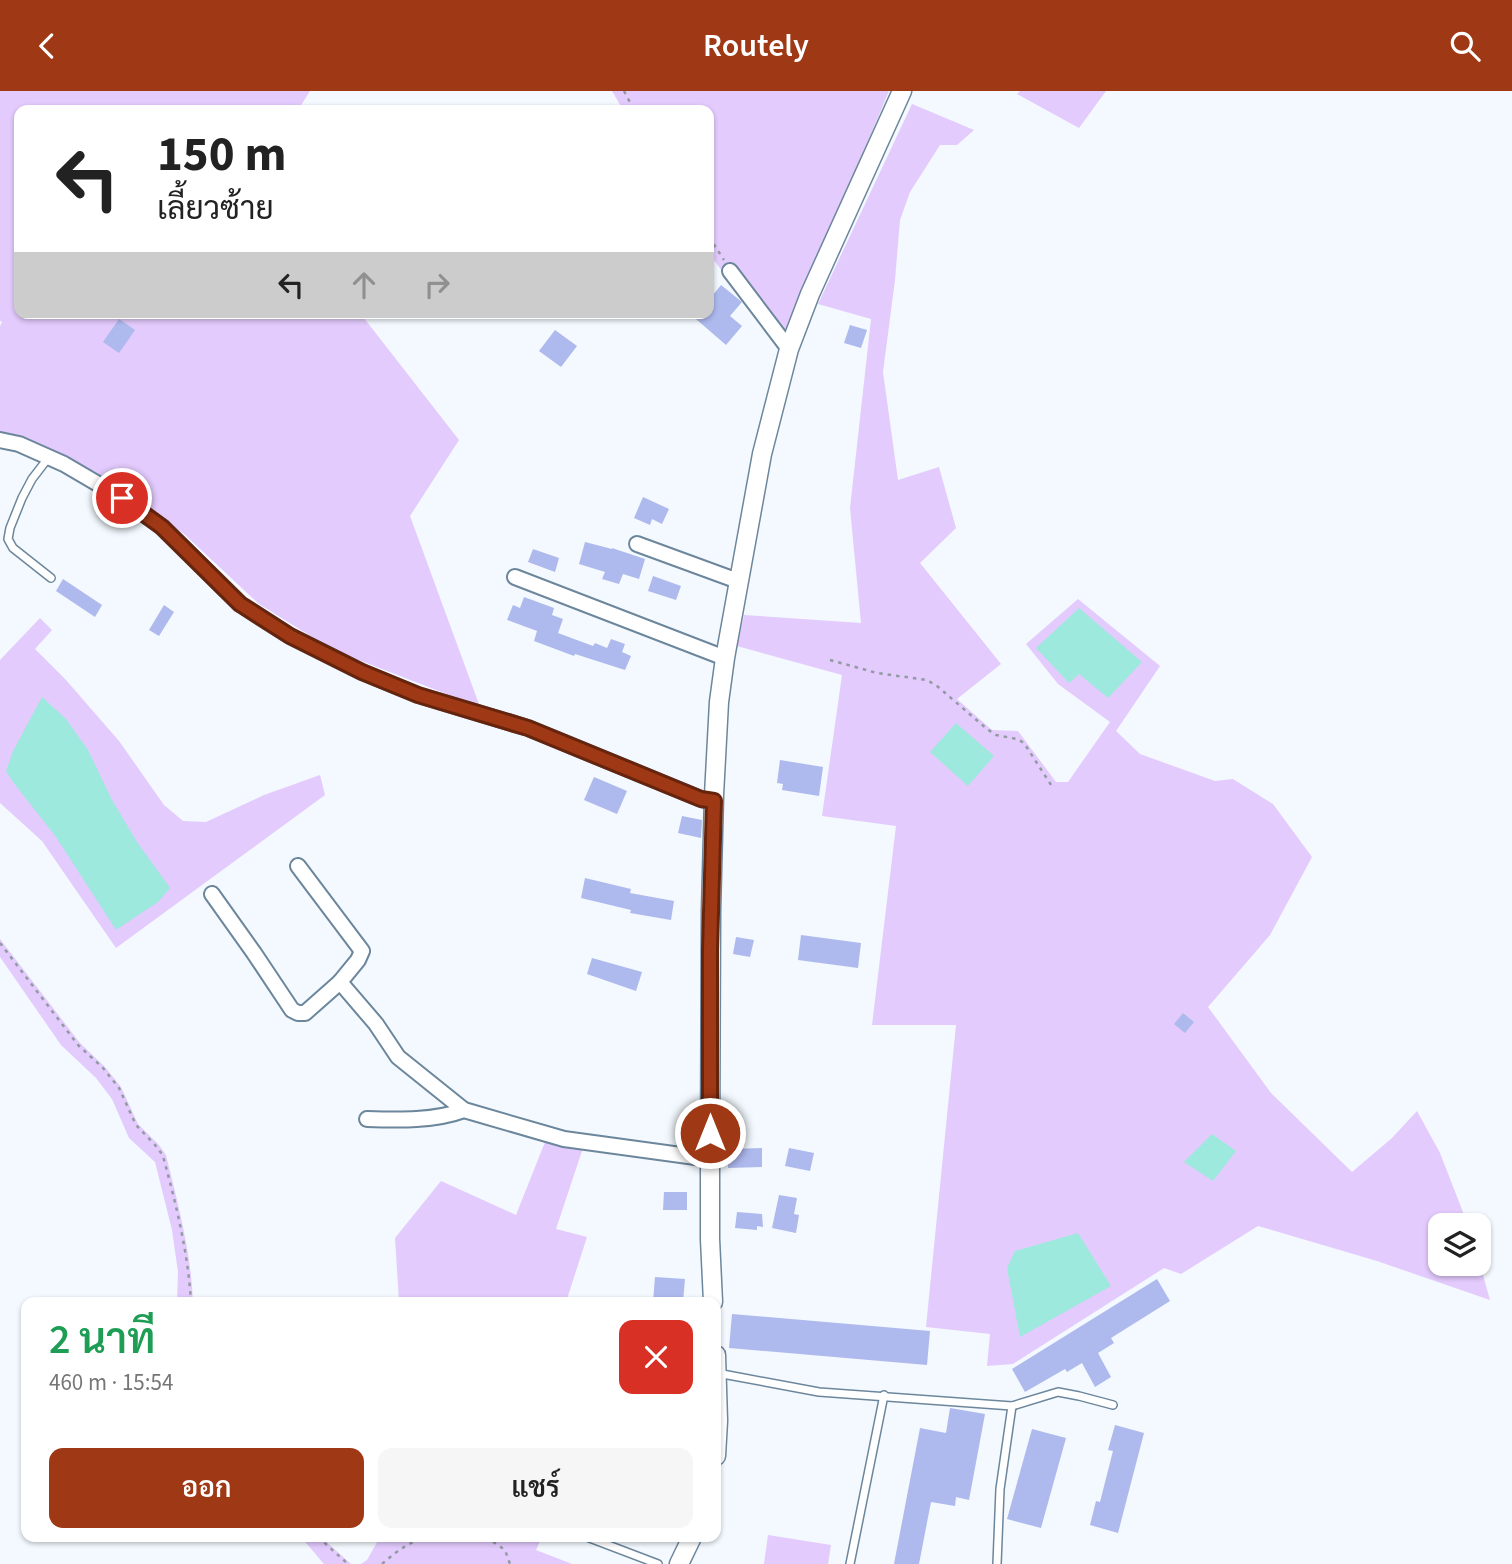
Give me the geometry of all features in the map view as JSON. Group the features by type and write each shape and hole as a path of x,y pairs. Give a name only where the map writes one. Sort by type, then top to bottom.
{"street":[{"path":"713,1297 710,1239 710,964 714,801 719,702 725,658 762,454 789,349 810,294 902,91"},
{"path":"730,271 789,349"},
{"path":"0,440 19,444 64,464 122,498 162,527 240,604 290,636 362,672 418,695 528,728 701,799 714,801"},
{"path":"637,544 738,581"},
{"path":"515,577 725,658"},
{"path":"212,894 292,1010 305,1013 340,982 362,951 298,866"},
{"path":"340,982 376,1024 398,1057 464,1110 564,1139 710,1159"},
{"path":"368,1119 407,1120 455,1114 464,1110"},
{"path":"678,1564 689,1542"}],"lane":[{"path":"49,457 22,498 8,539 13,548 51,578"},
{"path":"721,1374 819,1392 1012,1406 1058,1392 1114,1405"},
{"path":"850,1564 884,1395"},
{"path":"997,1564 1000,1489 1012,1406"},
{"path":"600,1542 658,1564"}],"path":[{"path":"714,245 730,271"},
{"path":"830,660 877,673 927,680 996,735 1024,743 1053,788"},
{"path":"0,943 78,1045 103,1068 119,1088 136,1125 163,1156 183,1236 191,1297"},
{"path":"324,1542 348,1564"},
{"path":"382,1564 411,1542"},
{"path":"493,1542 505,1550 510,1564"}],"shaded area":[{"path":"0,91 310,91 301,105 14,105 14,319 365,319 459,440 410,516 480,707 333,650 259,604 184,534 122,490 60,453 0,432"},
{"path":"612,91 889,91 781,353 714,260 714,105 620,105"},
{"path":"1020,91 1106,91 1079,128 1017,94"},
{"path":"912,104 974,130 957,145 940,145 910,192 900,220 883,372 898,480 939,467 956,528 920,563 1001,664 957,699 992,730 1018,731 1056,782 1068,782 1110,722 1058,684 1026,644 1078,599 1160,666 1116,731 1140,754 1215,781 1233,779 1273,804 1312,857 1270,935 1208,1007 1271,1093 1352,1172 1392,1138 1417,1111 1440,1153 1463,1213 1428,1213 1428,1276 1483,1276 1490,1300 1377,1261 1258,1226 1181,1274 1164,1268 1013,1364 987,1366 990,1334 926,1327 956,1025 872,1025 896,826 822,816 842,675 737,646 744,615 861,623 850,508 871,319 818,304"},
{"path":"1079,608 1142,662 1108,698 1079,674 1069,683 1036,648"},
{"path":"40,618 52,630 35,649 119,741 164,805 183,821 206,822 264,795 320,775 325,795 116,948 42,841 0,803 0,660"},
{"path":"42,697 66,719 88,750 112,800 137,842 170,888 158,902 116,930 56,837 6,771 13,751"},
{"path":"956,723 994,756 968,786 930,752"},
{"path":"0,939 80,1043 121,1087 138,1124 166,1155 187,1246 193,1297 177,1297 178,1272 172,1230 155,1162 129,1138 112,1099 96,1078 61,1045 0,957"},
{"path":"1212,1134 1236,1151 1213,1181 1184,1162"},
{"path":"547,1137 584,1145 556,1229 587,1237 568,1297 399,1297 395,1238 441,1181 516,1215"},
{"path":"1078,1233 1111,1286 1020,1337 1007,1268 1015,1251"},
{"path":"768,1535 831,1545 828,1564 764,1564"},
{"path":"305,1542 327,1542 351,1564 324,1564"},
{"path":"377,1542 540,1542 536,1550 572,1564 361,1564 367,1560"}],"building":[{"path":"721,285 742,302 730,316 742,326 726,345 696,319 714,319 714,294"},
{"path":"119,319 135,330 119,353 103,342"},
{"path":"850,325 867,330 861,348 844,343"},
{"path":"555,330 577,346 561,367 539,351"},
{"path":"643,497 669,509 662,524 652,519 650,525 634,518"},
{"path":"585,542 645,559 639,579 623,574 619,584 602,579 605,572 579,564"},
{"path":"533,549 559,558 555,572 528,562"},
{"path":"653,576 681,586 676,600 648,591"},
{"path":"63,579 102,605 95,617 56,591"},
{"path":"524,597 554,608 552,615 563,619 558,633 593,646 595,643 607,648 611,639 625,644 622,652 631,656 625,670 575,654 574,656 534,641 537,631 507,620 513,605 520,608"},
{"path":"164,605 174,612 159,636 149,630"},
{"path":"780,760 823,767 819,796 782,790 783,784 777,783"},
{"path":"594,777 627,791 617,814 584,800"},
{"path":"682,816 702,820 701,838 678,833"},
{"path":"585,878 631,889 630,893 674,901 671,920 630,913 631,910 581,898"},
{"path":"801,935 861,943 858,968 798,960"},
{"path":"736,937 754,940 750,957 733,954"},
{"path":"592,958 642,972 636,991 587,974"},
{"path":"1183,1013 1194,1022 1185,1033 1174,1024"},
{"path":"762,1148 762,1167 728,1168 728,1149"},
{"path":"789,1148 814,1153 810,1171 785,1166"},
{"path":"664,1192 687,1192 687,1210 663,1210"},
{"path":"779,1195 797,1198 794,1214 799,1215 796,1233 772,1228"},
{"path":"737,1212 762,1214 763,1227 757,1226 757,1230 735,1228"},
{"path":"655,1277 685,1279 683,1297 653,1297"},
{"path":"1157,1279 1170,1301 1111,1338 1114,1343 1098,1353 1111,1377 1095,1387 1082,1363 1067,1372 1065,1369 1025,1392 1012,1369"},
{"path":"732,1314 930,1331 927,1365 729,1348"},
{"path":"950,1408 985,1414 969,1500 956,1497 955,1506 931,1502 919,1564 894,1564 920,1428 946,1433"},
{"path":"1115,1425 1144,1433 1118,1533 1090,1525 1096,1501 1100,1502 1113,1451 1108,1450"},
{"path":"1032,1429 1066,1438 1041,1528 1007,1519"}],"route":[{"path":"122,498 162,527 240,604 290,636 362,672 418,695 528,728 701,799 714,801 710,950 710,1133"}]}
